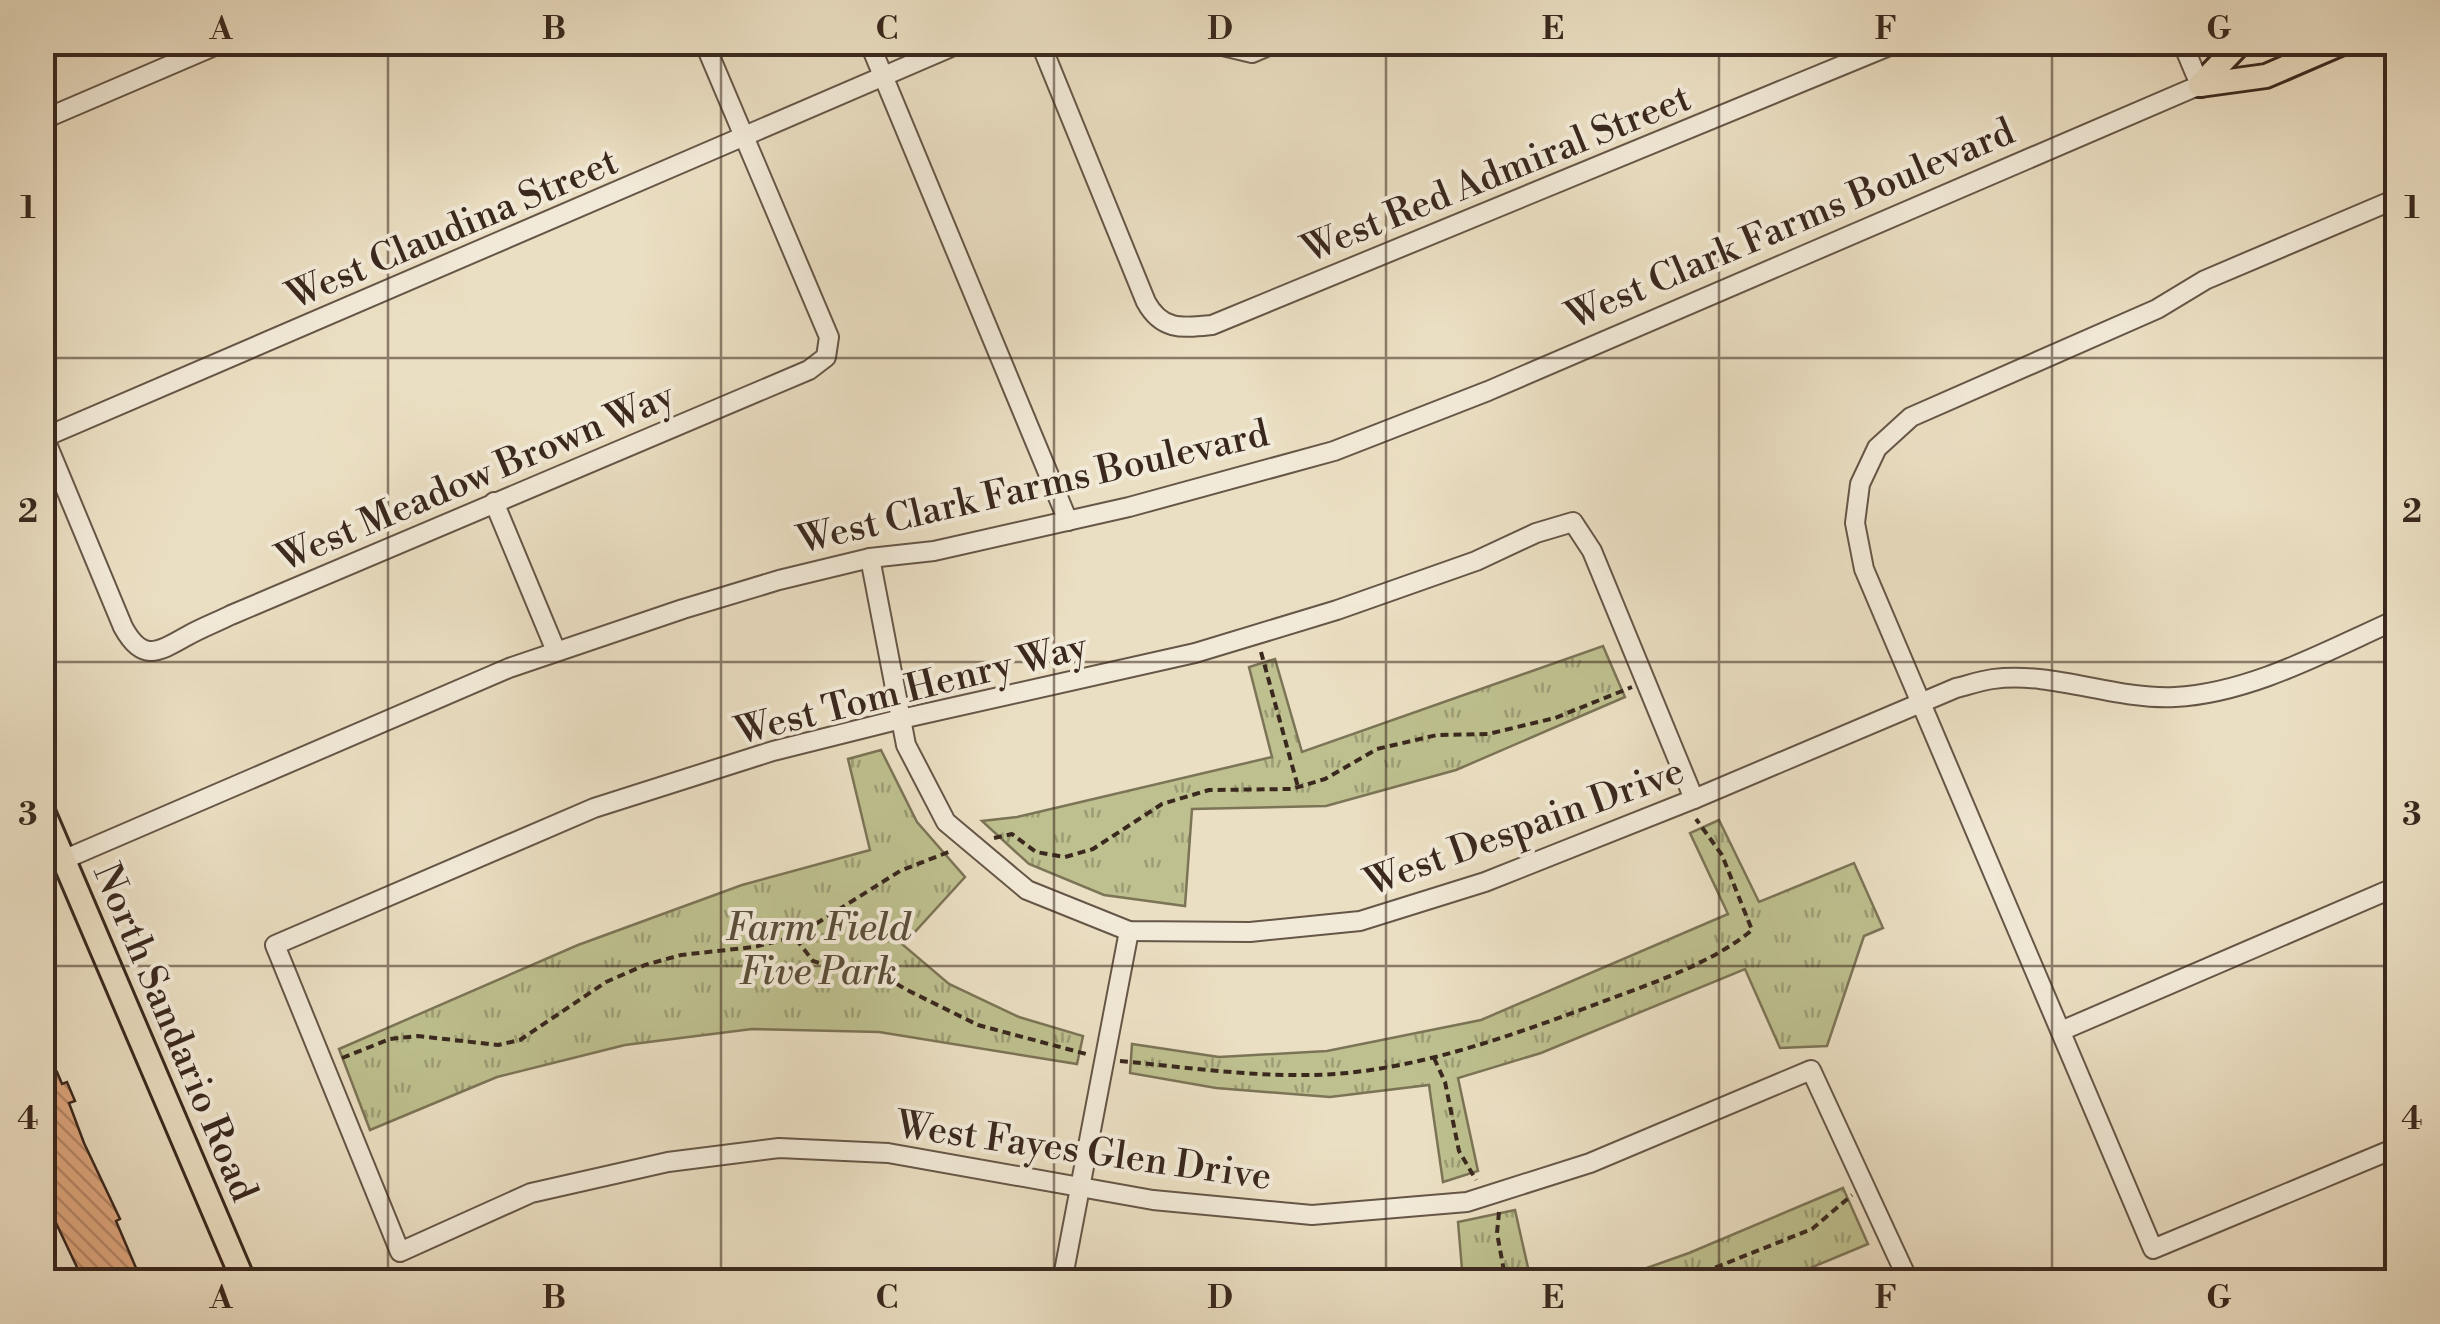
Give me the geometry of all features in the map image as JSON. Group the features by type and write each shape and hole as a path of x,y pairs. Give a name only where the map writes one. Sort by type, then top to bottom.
{"main road":[{"name":"West Clark Farms Boulevard","path":"2200,85 2241,42"},
{"name":"West Clark Farms Boulevard","path":"2200,85 2266,76 2345,42"},
{"name":"North Sandario Road","path":"42,809 53,864 244,1282"}],"street":[{"path":"42,120 224,42"},
{"path":"704,42 746,137"},
{"path":"869,42 1068,521"},
{"name":"West Claudina Street","path":"44,434 963,42"},
{"name":"West Red Admiral Street","path":"1040,42 1154,318 1188,328 1212,325 1899,42"},
{"path":"1206,42 1252,54 1278,42"},
{"path":"2182,42 2200,85"},
{"name":"West Clark Farms Boulevard","path":"53,864 459,689 556,651 731,594 870,558 934,551 1068,521 1334,451 1488,390 2200,85"},
{"name":"West Meadow Brown Way","path":"44,434 133,645 148,652 168,648 231,615 809,370 826,357 829,337 746,137"},
{"path":"2398,198 2205,280 2156,309 1911,417 1878,448 1860,484 1854,523 1864,569 2153,1249 2398,1147"},
{"path":"494,502 556,651"},
{"name":"West Tom Henry Way","path":"400,1252 275,945 594,808 774,751 1195,653 1336,610 1573,522 1592,550 1689,801"},
{"name":"West Despain Drive","path":"870,558 906,745 946,822 1027,890 1129,931 1250,932 1360,922 1485,882 1956,688 1994,678 2036,679 2112,694 2175,697 2231,688 2398,619"},
{"path":"2061,1031 2398,886"},
{"path":"1062,1282 1129,931"},
{"name":"West Fayes Glen Drive","path":"400,1252 532,1193 668,1162 779,1148 888,1153 1153,1200 1312,1214 1467,1202 1590,1163 1811,1070 1864,1185"},
{"path":"1864,1185 1909,1282"}],"path":[{"path":"1257,634 1298,787"},
{"path":"794,937 813,961 870,967 905,989 978,1024 1104,1059 1263,1074 1347,1072 1434,1057 1530,1029 1624,994 1733,946 1752,930 1722,855 1689,801"},
{"path":"1434,1057 1445,1082 1459,1151 1479,1184 1501,1191 1496,1232 1506,1282"},
{"path":"1679,1282 1812,1229 1864,1185"}],"green space":[{"name":"Farm Field Five Park","path":"1603,646 1625,697 1456,770 1326,806 1192,809 1185,906 1104,895 1029,864 982,821 1017,817 1272,757 1249,667 1275,659 1302,752"},
{"name":"Farm Field Five Park","path":"881,750 917,822 965,877 903,945 949,984 1019,1017 1083,1036 1077,1064 879,1032 752,1029 625,1045 497,1077 370,1130 339,1049 578,945 742,885 870,850 848,759"},
{"path":"1719,820 1759,902 1854,863 1883,928 1864,936 1827,1046 1780,1048 1745,969 1541,1053 1458,1078 1478,1171 1443,1182 1429,1085 1330,1097 1216,1088 1130,1073 1132,1044 1219,1057 1327,1051 1481,1020 1728,914 1690,833"},
{"path":"1843,1188 1868,1244 1779,1281 1610,1281 1689,1253"},
{"path":"1515,1210 1531,1281 1463,1281 1458,1222"},
{"path":"886,1274 924,1281 728,1281 770,1276"}],"building":[{"path":"57,1072 62,1084 67,1082 75,1101 69,1103 120,1219 116,1221 142,1282 84,1282 46,1202 42,1204 42,1079"}]}
